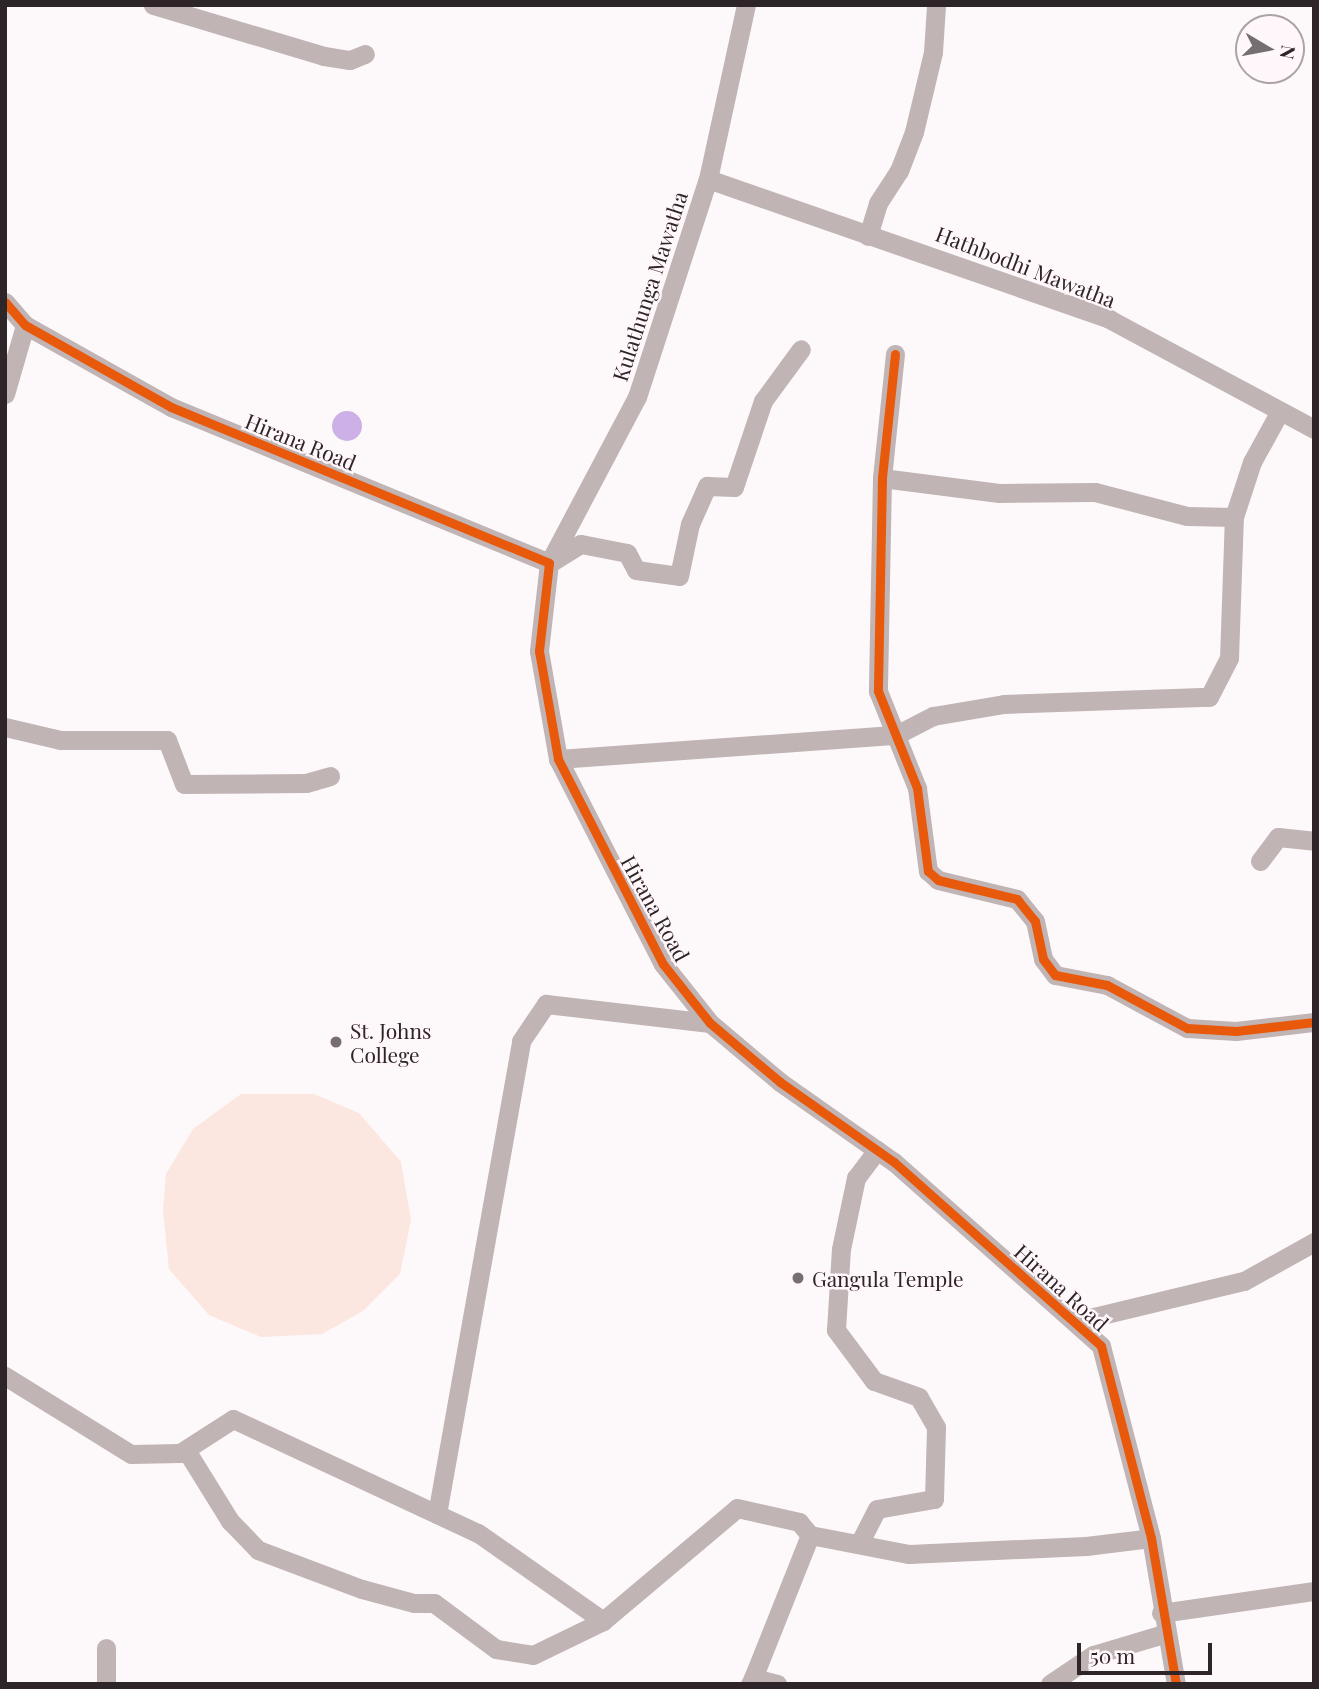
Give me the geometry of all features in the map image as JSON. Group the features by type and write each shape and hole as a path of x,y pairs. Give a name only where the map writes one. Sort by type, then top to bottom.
{"street":[{"path":"153,5 324,56 350,60 365,54"},
{"name":"Kulathunga Mawatha","path":"549,563 637,397 708,179 746,5"},
{"path":"868,236 878,203 899,171 914,132 933,52 936,5"},
{"name":"Hathbodhi Mawatha","path":"708,179 868,236 922,251 1000,284 1109,319 1314,429"},
{"name":"Hirana Road","path":"5,302 25,325 171,407 549,563 539,651 558,759 663,964 710,1023 780,1082 877,1150 1077,1321 1101,1346 1151,1538 1164,1634 1176,1684"},
{"path":"5,394 25,325"},
{"path":"549,563 581,544 627,553 636,570 679,576 690,524 707,486 734,487 763,401 802,349"},
{"path":"895,354 883,478 878,691 917,788 928,870 938,880 1017,899 1035,921 1043,959 1055,975 1107,985 1187,1028 1236,1031 1314,1022"},
{"path":"558,759 896,735 933,716 1004,704 1209,697 1229,659 1234,517 1252,462 1280,411"},
{"path":"883,478 999,493 1095,492 1187,516 1234,517"},
{"path":"5,727 60,740 167,740 184,784 306,783 330,776"},
{"path":"1260,861 1278,837 1314,841"},
{"path":"437,1514 521,1041 545,1004 710,1023"},
{"path":"859,1544 877,1509 934,1499 936,1426 919,1397 874,1381 836,1330 841,1248 856,1178 877,1150"},
{"path":"1077,1321 1244,1281 1314,1242"},
{"path":"5,1376 131,1454 186,1450 233,1419 478,1533 603,1621"},
{"path":"186,1450 230,1521 258,1550 362,1589 414,1603 434,1603 496,1649 533,1655 603,1621 737,1508 799,1522 810,1535 909,1554 1086,1546 1151,1538"},
{"path":"777,1684 751,1681 810,1535"},
{"path":"1161,1613 1314,1591"},
{"path":"1050,1684 1093,1655 1164,1634"},
{"path":"106,1648 106,1684"}],"shaded area":[{"path":"347,411 358,415 362,426 358,437 347,441 336,437 332,426 336,415"},
{"path":"241,1094 314,1094 359,1113 401,1162 411,1220 400,1274 363,1311 322,1334 261,1337 209,1315 169,1269 163,1211 166,1174 193,1129"}],"cycle path":[{"path":"5,302 25,325 171,407 549,563 539,651 558,759 663,964 710,1023 780,1082 894,1162 1101,1346 1151,1538 1176,1684"},
{"path":"895,354 882,478 878,691 917,788 928,871 938,880 1017,899 1035,921 1043,959 1055,975 1107,985 1187,1028 1236,1031 1314,1022"}],"place":[{"name":"St. Johns College","path":"336,1042"},
{"name":"Gangula Temple","path":"798,1278"}]}
